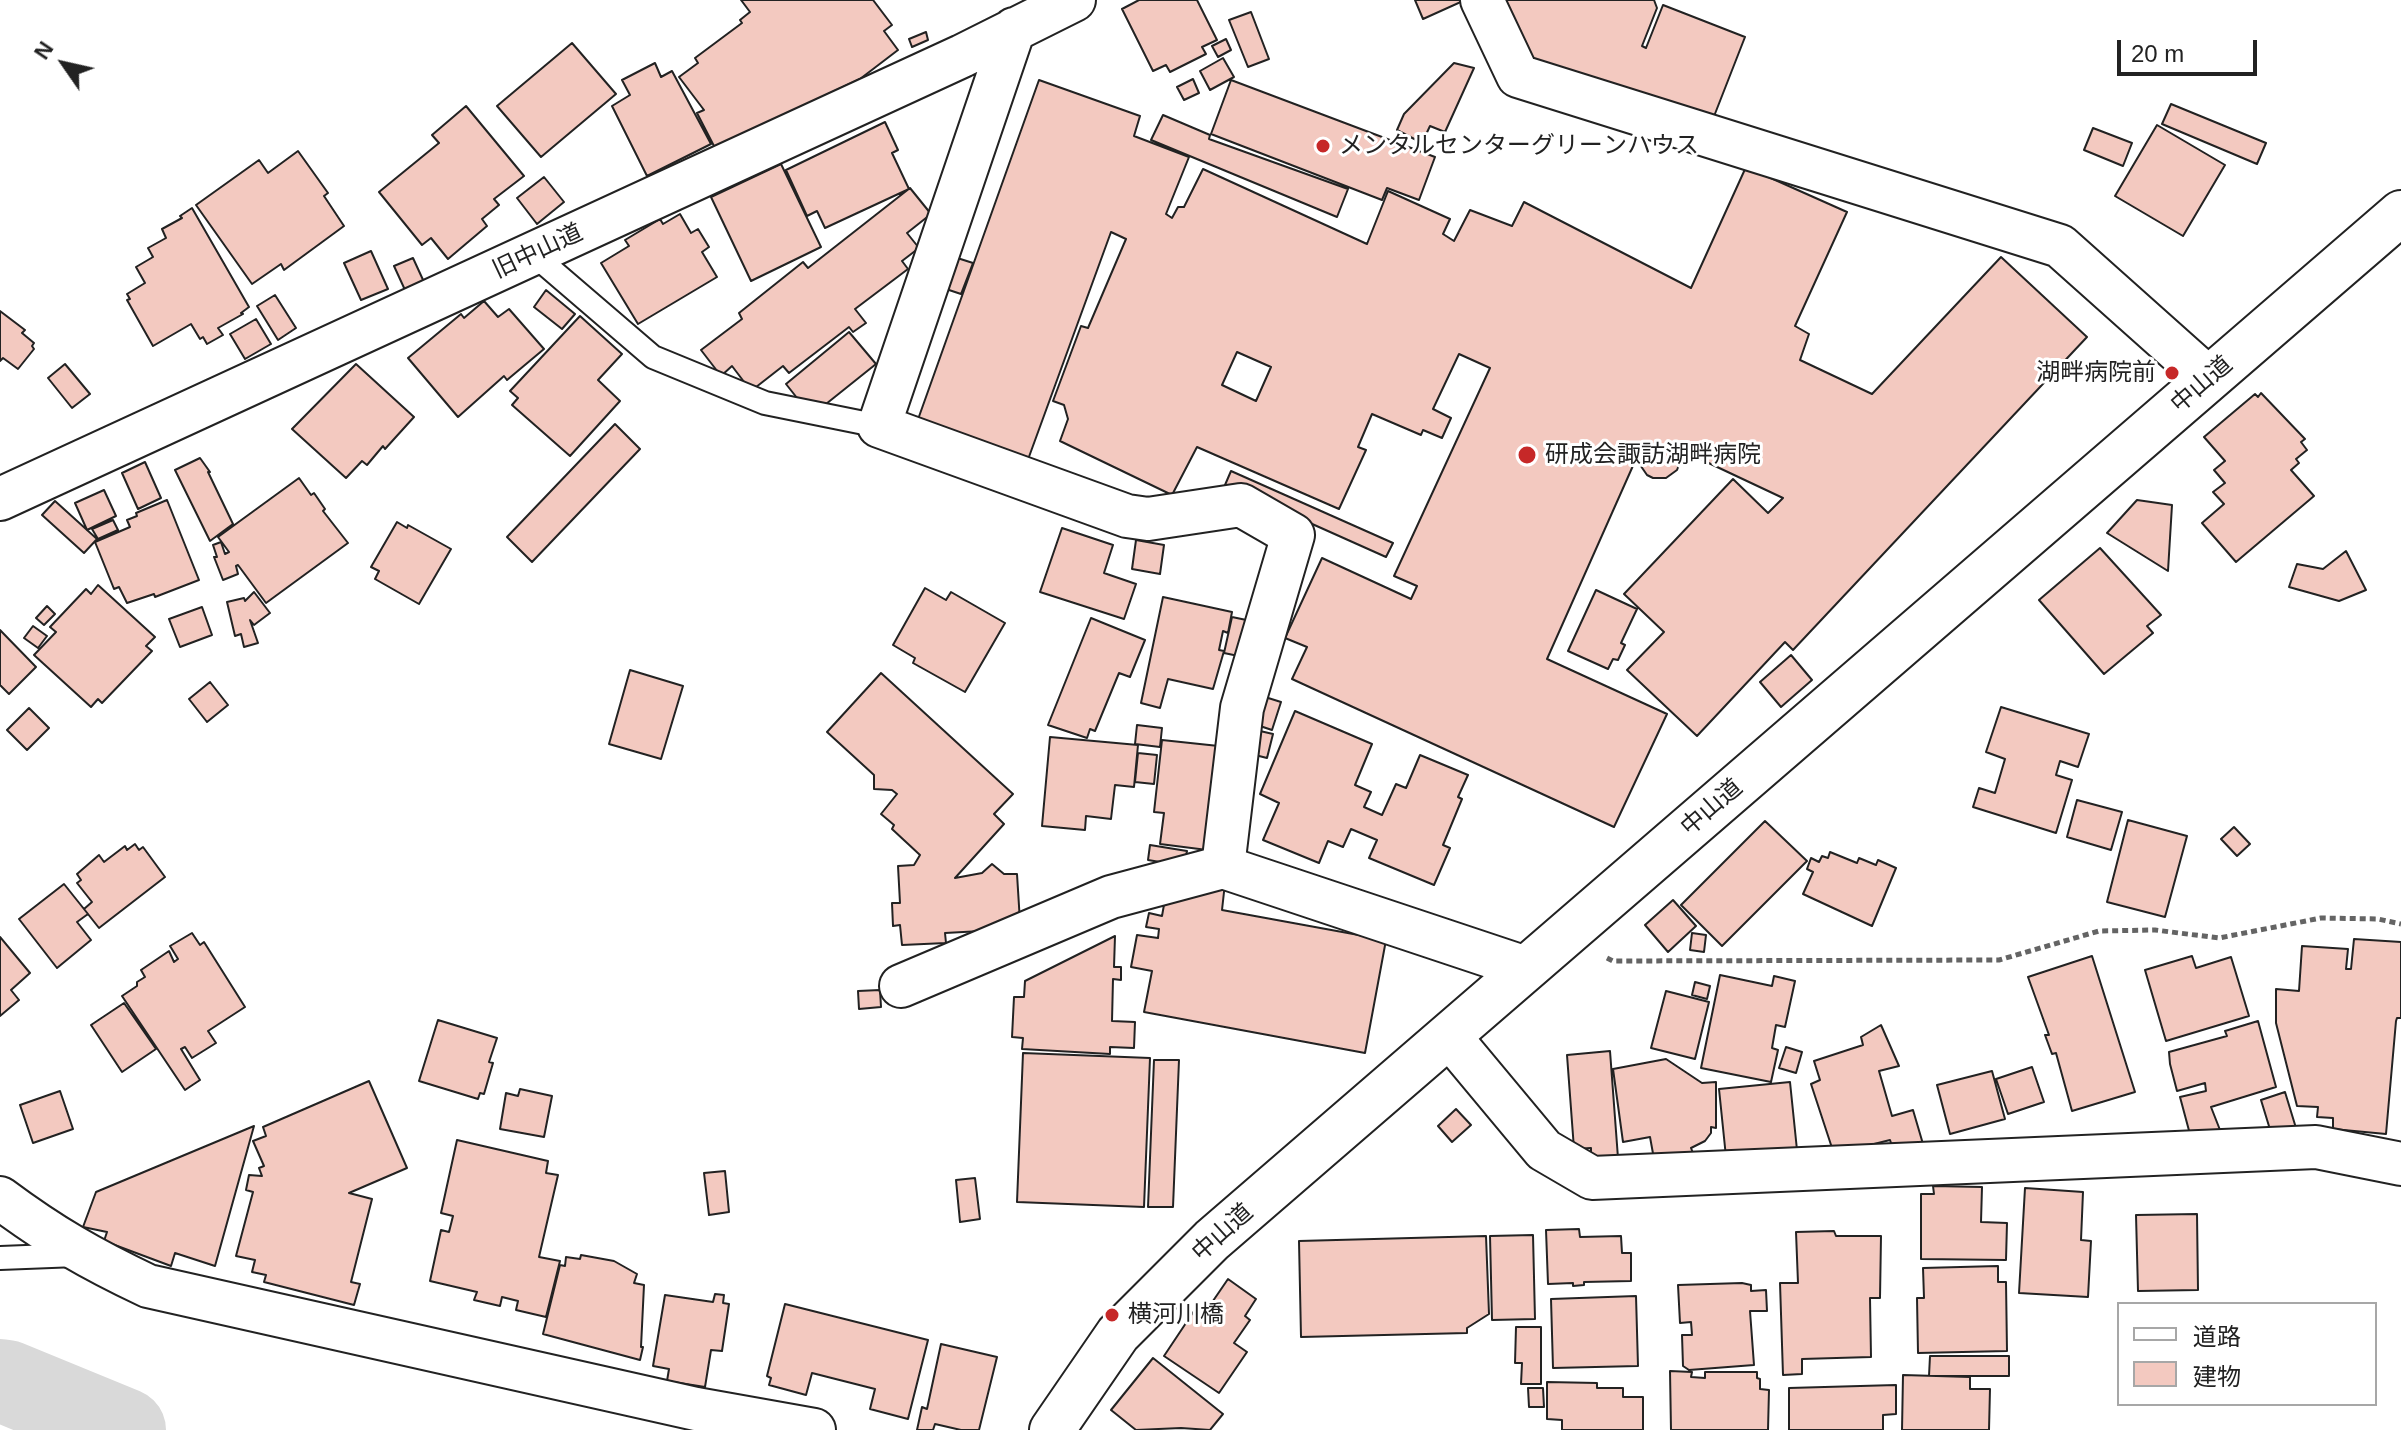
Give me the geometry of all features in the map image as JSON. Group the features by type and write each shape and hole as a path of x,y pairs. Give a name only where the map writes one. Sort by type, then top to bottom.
{"highway":[{"name":"中山道","path":"1052,1430 1118,1334 1212,1240 2401,213"}],"street":[{"path":"1482,0 1518,76 2060,246 2209,379"},
{"path":"1042,12 879,426 1127,516 1148,519 1241,505 1293,535 1242,708 1223,867"},
{"name":"旧中山道","path":"0,499 962,56 1042,12"},
{"path":"901,986 1111,897 1223,867 1526,968"},
{"path":"1449,1036 1544,1150 1592,1178 2316,1147 2401,1164"},
{"path":"0,1198 82,1255 148,1286 696,1409 814,1430"}],"lane":[{"path":"533,254 653,357 765,403 879,426"},
{"path":"0,1258 82,1255"}],"path":[{"path":"1564,935 1613,961 1999,960 2099,931 2155,930 2219,938 2321,918 2378,919 2401,924"}],"building":[{"path":"741,0 873,0 892,25 884,31 898,50 860,79 715,148 697,113 704,110 679,77 698,63 695,58 742,23 740,20 750,12"},
{"path":"1139,0 1197,0 1217,40 1202,47 1206,54 1170,72 1166,65 1153,71 1122,9"},
{"path":"1415,0 1465,0 1423,19"},
{"path":"1478,0 1654,0 1657,8 1642,46 1646,48 1663,5 1745,37 1711,124 1503,62"},
{"path":"1251,12 1269,59 1248,67 1229,20"},
{"path":"926,32 928,40 912,47 909,39"},
{"path":"1226,39 1231,50 1218,57 1212,46"},
{"path":"572,43 616,94 541,157 497,106"},
{"path":"1223,58 1234,77 1210,90 1200,71"},
{"path":"655,63 661,77 672,71 711,144 647,176 612,106 630,95 622,80"},
{"path":"1454,63 1474,68 1445,132 1430,126 1422,143 1397,130 1404,114"},
{"path":"1193,79 1199,93 1184,100 1177,87"},
{"name":"研成会諏訪湖畔病院","path":"1039,80 1140,116 1134,136 1189,157 1166,214 1172,218 1178,207 1184,207 1203,169 1367,244 1388,191 1450,219 1443,234 1454,241 1470,210 1512,226 1524,202 1691,288 1746,167 1847,212 1795,326 1809,334 1800,360 1872,394 2001,257 2087,337 1793,650 1785,642 1697,736 1627,670 1664,632 1624,594 1733,479 1768,513 1783,498 1681,450 1677,470 1666,478 1647,475 1636,459 1547,659 1667,714 1614,827 1292,679 1307,647 1285,638 1322,558 1411,599 1417,586 1394,576 1490,368 1459,354 1433,409 1451,418 1442,438 1423,430 1421,435 1372,414 1358,447 1366,450 1339,509 1197,447 1172,495 1060,441 1068,419 1064,405 1053,401 1081,326 1088,328 1126,239 1111,232 1026,465 916,425","holes":["1237,352 1271,367 1256,401 1222,385"]},
{"name":"メンタルセンターグリーンハウス","path":"1231,80 1435,157 1419,200 1387,188 1382,200 1211,134"},
{"path":"2171,104 2266,143 2257,164 2162,124"},
{"path":"466,106 524,176 494,199 499,205 482,219 487,226 448,259 431,238 422,245 379,192 439,143 432,135"},
{"path":"1163,115 1210,135 1209,139 1348,189 1337,217 1151,140"},
{"path":"885,122 898,150 892,153 909,189 825,228 817,211 807,216 786,170"},
{"path":"2157,125 2225,165 2183,236 2115,196"},
{"path":"2093,128 2132,143 2123,166 2084,150"},
{"path":"298,151 328,193 324,196 344,226 284,270 281,264 252,284 196,205 259,160 268,173"},
{"path":"781,164 821,247 751,281 711,197"},
{"path":"544,177 564,202 537,224 517,198"},
{"path":"910,188 931,214 907,233 919,248 902,261 908,269 855,309 866,323 853,332 849,327 789,373 783,366 751,391 732,366 721,376 701,350 742,319 739,313 803,262 808,268"},
{"path":"192,208 249,307 243,314 218,328 223,335 207,344 191,324 153,346 127,300 130,299 127,294 145,283 136,267 153,257 148,248 166,238 162,229 182,218 180,216"},
{"path":"680,214 691,233 698,229 709,247 702,252 717,277 638,324 601,263 629,246 625,240 660,219 663,224"},
{"path":"371,251 388,289 361,300 344,263"},
{"path":"951,256 973,263 961,294 940,287"},
{"path":"413,258 424,282 405,290 394,266"},
{"path":"546,290 575,314 562,329 534,307"},
{"path":"275,295 296,328 278,340 257,306"},
{"path":"484,301 498,317 509,309 544,349 507,380 504,376 458,417 408,358 461,314 464,318"},
{"path":"0,311 25,330 22,333 34,343 34,349 18,369 3,358 0,361"},
{"path":"580,316 622,354 598,380 620,401 570,456 512,405 518,398 510,391"},
{"path":"256,319 271,344 245,359 230,334"},
{"path":"849,332 876,364 821,408 815,401 805,408 786,384"},
{"path":"65,364 90,394 72,408 48,378"},
{"path":"356,364 414,417 385,449 383,446 367,465 362,461 346,478 292,429"},
{"path":"2261,393 2305,439 2301,442 2307,450 2296,459 2299,463 2291,470 2314,496 2236,562 2202,523 2224,504 2213,492 2225,483 2214,470 2225,461 2204,437 2255,394 2258,397"},
{"path":"615,424 640,449 532,562 507,537"},
{"path":"200,458 210,472 233,524 210,541 175,470"},
{"path":"145,462 161,498 138,509 122,473"},
{"path":"1231,471 1393,543 1386,557 1225,485"},
{"path":"299,478 311,495 314,493 325,509 323,511 348,543 266,603 238,565 238,574 223,580 213,545 221,542 225,554 229,552 218,537"},
{"path":"104,490 116,516 87,530 75,503"},
{"path":"167,500 199,580 155,597 154,594 127,603 119,587 114,589 95,542 130,527 127,520 137,516 136,513"},
{"path":"2137,500 2172,505 2168,571 2107,533"},
{"path":"55,501 97,539 84,553 42,515"},
{"path":"113,520 118,530 98,539 92,529"},
{"path":"397,522 451,549 419,604 375,579 379,571 371,567"},
{"path":"1062,528 1113,545 1104,573 1136,584 1124,619 1040,592"},
{"path":"1136,540 1164,545 1160,574 1132,569"},
{"path":"2100,548 2161,615 2147,626 2153,633 2104,674 2039,600"},
{"path":"2346,551 2366,590 2339,601 2289,587 2297,564 2323,569"},
{"path":"98,585 155,637 146,646 152,651 102,703 98,699 91,707 34,655 56,632 50,627 86,589 91,594"},
{"path":"925,588 946,600 951,592 1005,623 965,692 913,663 915,658 893,645"},
{"path":"1596,590 1637,609 1621,643 1625,645 1618,660 1613,659 1608,669 1568,651"},
{"path":"254,592 270,613 254,625 250,620 258,643 244,647 241,634 235,636 227,602 244,598 245,601"},
{"path":"1163,597 1232,612 1228,633 1223,631 1219,650 1224,651 1213,689 1168,679 1160,708 1141,703"},
{"path":"47,606 55,614 44,625 36,618"},
{"path":"202,607 212,635 180,647 169,619"},
{"path":"1232,617 1256,622 1248,658 1224,653"},
{"path":"1091,618 1145,640 1130,677 1119,673 1095,731 1090,729 1087,738 1048,725"},
{"path":"33,626 47,636 38,648 24,638"},
{"path":"0,630 36,667 9,694 0,685"},
{"path":"1791,655 1812,680 1781,707 1760,682"},
{"path":"630,670 683,686 661,759 609,744"},
{"path":"881,673 1013,794 994,814 1004,824 955,878 982,873 992,864 1004,874 1017,874 1020,922 1000,930 945,933 946,943 902,945 900,925 893,926 892,903 900,903 898,866 914,865 920,855 881,814 897,794 892,790 874,789 874,775 827,732"},
{"path":"210,682 228,705 207,722 189,699"},
{"path":"1265,697 1281,702 1272,730 1257,725"},
{"path":"2001,707 2089,734 2078,767 2060,761 2056,775 2072,780 2056,833 1973,807 1979,788 1995,793 2005,759 1986,752"},
{"path":"29,708 49,728 27,750 7,730"},
{"path":"1295,711 1372,744 1355,785 1371,792 1364,807 1382,815 1396,784 1406,788 1420,755 1468,775 1458,797 1462,799 1443,845 1450,848 1434,885 1369,858 1377,840 1351,829 1343,847 1328,841 1319,863 1263,840 1279,803 1260,794"},
{"path":"1137,725 1162,728 1160,747 1135,744"},
{"path":"1260,731 1273,734 1267,758 1255,755"},
{"path":"1050,737 1138,745 1134,787 1115,785 1111,819 1086,816 1085,830 1042,826"},
{"path":"1162,740 1228,747 1215,851 1160,844 1164,813 1154,812"},
{"path":"1138,753 1157,755 1154,784 1135,782"},
{"path":"2077,800 2122,812 2111,850 2067,837"},
{"path":"2128,820 2187,836 2165,917 2107,902"},
{"path":"1765,821 1807,861 1722,946 1681,905"},
{"path":"2234,827 2250,844 2237,856 2221,839"},
{"path":"135,844 139,850 143,847 165,877 99,928 84,909 92,902 77,883 81,880 77,874 99,855 104,862 125,846 127,850"},
{"path":"1150,845 1187,851 1184,866 1148,860"},
{"path":"1830,852 1857,863 1859,858 1876,865 1878,860 1896,868 1872,926 1803,894 1813,872 1807,869 1811,858 1819,862 1822,856 1828,858"},
{"path":"1225,883 1222,910 1386,940 1365,1053 1144,1012 1152,971 1131,967 1137,935 1158,938 1159,929 1146,927 1149,913 1162,916 1165,899"},
{"path":"64,884 88,914 77,922 91,940 57,968 19,919"},
{"path":"1673,900 1696,926 1668,952 1645,925"},
{"path":"192,933 200,945 204,942 245,1007 208,1031 216,1043 192,1058 185,1047 181,1049 200,1080 185,1090 122,996 145,977 141,970 169,951 174,962 178,959 170,946"},
{"path":"1692,933 1706,935 1704,952 1690,950"},
{"path":"1115,936 1114,967 1121,967 1121,980 1113,979 1112,1021 1135,1022 1134,1048 1110,1047 1110,1054 1022,1049 1023,1038 1012,1037 1014,997 1024,997 1025,981"},
{"path":"0,937 30,973 11,990 19,1000 0,1016"},
{"path":"2354,939 2401,942 2401,1018 2396,1021 2386,1134 2333,1129 2333,1118 2317,1117 2318,1107 2297,1106 2276,1023 2276,989 2299,991 2302,946 2348,949 2346,969 2351,969"},
{"path":"2092,956 2135,1092 2072,1111 2056,1053 2052,1054 2045,1035 2049,1035 2028,977"},
{"path":"2192,956 2196,968 2231,957 2249,1016 2166,1041 2145,970"},
{"path":"1720,975 1772,986 1774,976 1795,981 1785,1027 1776,1025 1772,1048 1778,1050 1771,1082 1701,1068"},
{"path":"1695,982 1710,986 1707,999 1692,995"},
{"path":"880,990 881,1007 859,1009 858,991"},
{"path":"1666,991 1709,1002 1695,1059 1651,1048"},
{"path":"124,1003 156,1049 122,1072 91,1025"},
{"path":"438,1020 497,1038 484,1094 480,1093 478,1099 419,1081"},
{"path":"2258,1021 2276,1087 2211,1107 2220,1130 2191,1138 2180,1097 2206,1091 2205,1083 2177,1091 2169,1052 2227,1036 2225,1031"},
{"path":"1881,1025 1899,1066 1879,1071 1892,1116 1913,1110 1923,1144 1905,1149 1902,1143 1892,1146 1890,1140 1834,1154 1811,1084 1820,1080 1814,1061 1863,1045 1861,1037"},
{"path":"1786,1047 1802,1052 1796,1073 1779,1068"},
{"path":"1610,1051 1618,1158 1591,1159 1591,1148 1574,1149 1567,1055"},
{"path":"1023,1053 1150,1058 1144,1207 1017,1202"},
{"path":"1666,1059 1702,1083 1716,1082 1716,1128 1711,1127 1705,1141 1691,1148 1693,1153 1654,1159 1650,1137 1623,1142 1613,1069"},
{"path":"1154,1060 1179,1060 1173,1207 1148,1207"},
{"path":"2032,1067 2044,1102 2008,1114 1996,1079"},
{"path":"1992,1071 2005,1119 1950,1134 1937,1085"},
{"path":"369,1081 407,1168 349,1193 372,1199 351,1282 360,1284 354,1305 264,1282 266,1275 252,1272 255,1260 236,1256 253,1192 246,1190 249,1175 262,1176 259,1168 264,1166 253,1141 266,1136 263,1127"},
{"path":"1790,1082 1797,1150 1726,1157 1719,1089"},
{"path":"520,1089 552,1096 544,1137 500,1129 506,1093 518,1096"},
{"path":"60,1091 73,1129 33,1143 20,1105"},
{"path":"2285,1092 2296,1128 2272,1136 2261,1100"},
{"path":"1456,1109 1471,1125 1452,1142 1438,1126"},
{"path":"254,1126 215,1266 175,1253 171,1266 104,1241 107,1232 83,1227 96,1192"},
{"path":"457,1140 548,1161 546,1173 558,1175 539,1257 560,1261 546,1317 516,1310 518,1301 502,1297 500,1306 474,1300 477,1292 430,1281 441,1230 449,1232 453,1216 441,1213"},
{"path":"725,1171 729,1212 709,1215 704,1173"},
{"path":"975,1178 980,1219 960,1222 956,1180"},
{"path":"1933,1186 1982,1187 1981,1222 2007,1223 2006,1260 1921,1259 1921,1194 1934,1194"},
{"path":"2025,1188 2083,1192 2081,1240 2091,1241 2088,1297 2019,1293"},
{"path":"2197,1214 2198,1290 2138,1291 2136,1215"},
{"path":"1579,1229 1580,1237 1621,1236 1622,1253 1631,1253 1631,1281 1584,1282 1584,1285 1573,1286 1573,1283 1548,1284 1546,1230"},
{"path":"1834,1231 1836,1236 1881,1236 1880,1298 1870,1298 1871,1357 1802,1359 1802,1374 1783,1375 1780,1283 1798,1283 1796,1232"},
{"path":"1533,1235 1535,1319 1492,1320 1490,1236"},
{"path":"1486,1236 1489,1314 1467,1328 1467,1333 1301,1337 1299,1241"},
{"path":"581,1255 614,1261 637,1274 634,1283 644,1285 640,1360 543,1334 560,1265 565,1266 566,1257 580,1259"},
{"path":"1998,1266 1998,1282 2006,1282 2007,1351 1918,1353 1917,1298 1924,1298 1923,1268"},
{"path":"1228,1279 1256,1299 1245,1316 1250,1320 1234,1343 1247,1352 1219,1393 1164,1356 1194,1311 1202,1317"},
{"path":"1678,1285 1751,1285 1751,1291 1766,1290 1767,1311 1750,1311 1754,1365 1689,1370 1683,1366 1682,1335 1692,1335 1691,1322 1680,1323"},
{"path":"715,1294 724,1295 723,1303 729,1304 722,1351 711,1350 705,1387 667,1381 669,1369 653,1366 665,1295 713,1302"},
{"path":"1636,1296 1638,1366 1553,1368 1551,1299"},
{"path":"785,1304 928,1340 908,1419 870,1409 875,1389 812,1373 806,1395 769,1385 771,1378 767,1376"},
{"path":"1516,1327 1541,1327 1541,1384 1521,1384 1522,1363 1515,1363"},
{"path":"941,1344 997,1357 979,1430 961,1430 935,1424 933,1430 917,1430 922,1407 927,1409"},
{"path":"1930,1356 2009,1356 2009,1376 1929,1376"},
{"path":"1153,1358 1223,1414 1210,1430 1136,1430 1111,1410"},
{"path":"1670,1371 1692,1372 1691,1377 1705,1378 1705,1372 1757,1372 1760,1389 1769,1390 1768,1430 1671,1430"},
{"path":"1903,1375 1970,1377 1970,1389 1990,1389 1989,1430 1902,1430"},
{"path":"1547,1382 1597,1383 1597,1388 1623,1388 1623,1397 1643,1397 1643,1430 1562,1430 1562,1420 1547,1419"},
{"path":"1896,1385 1896,1414 1883,1415 1883,1430 1789,1430 1789,1388"},
{"path":"1528,1388 1543,1388 1544,1407 1529,1407"}],"waterway":[{"path":"0,1381 124,1430"}],"place":[{"name":"メンタルセンターグリーンハウス","path":"1323,146"},
{"name":"湖畔病院前","path":"2172,373"},
{"name":"研成会諏訪湖畔病院","path":"1527,455"},
{"name":"横河川橋","path":"1112,1315"}]}
